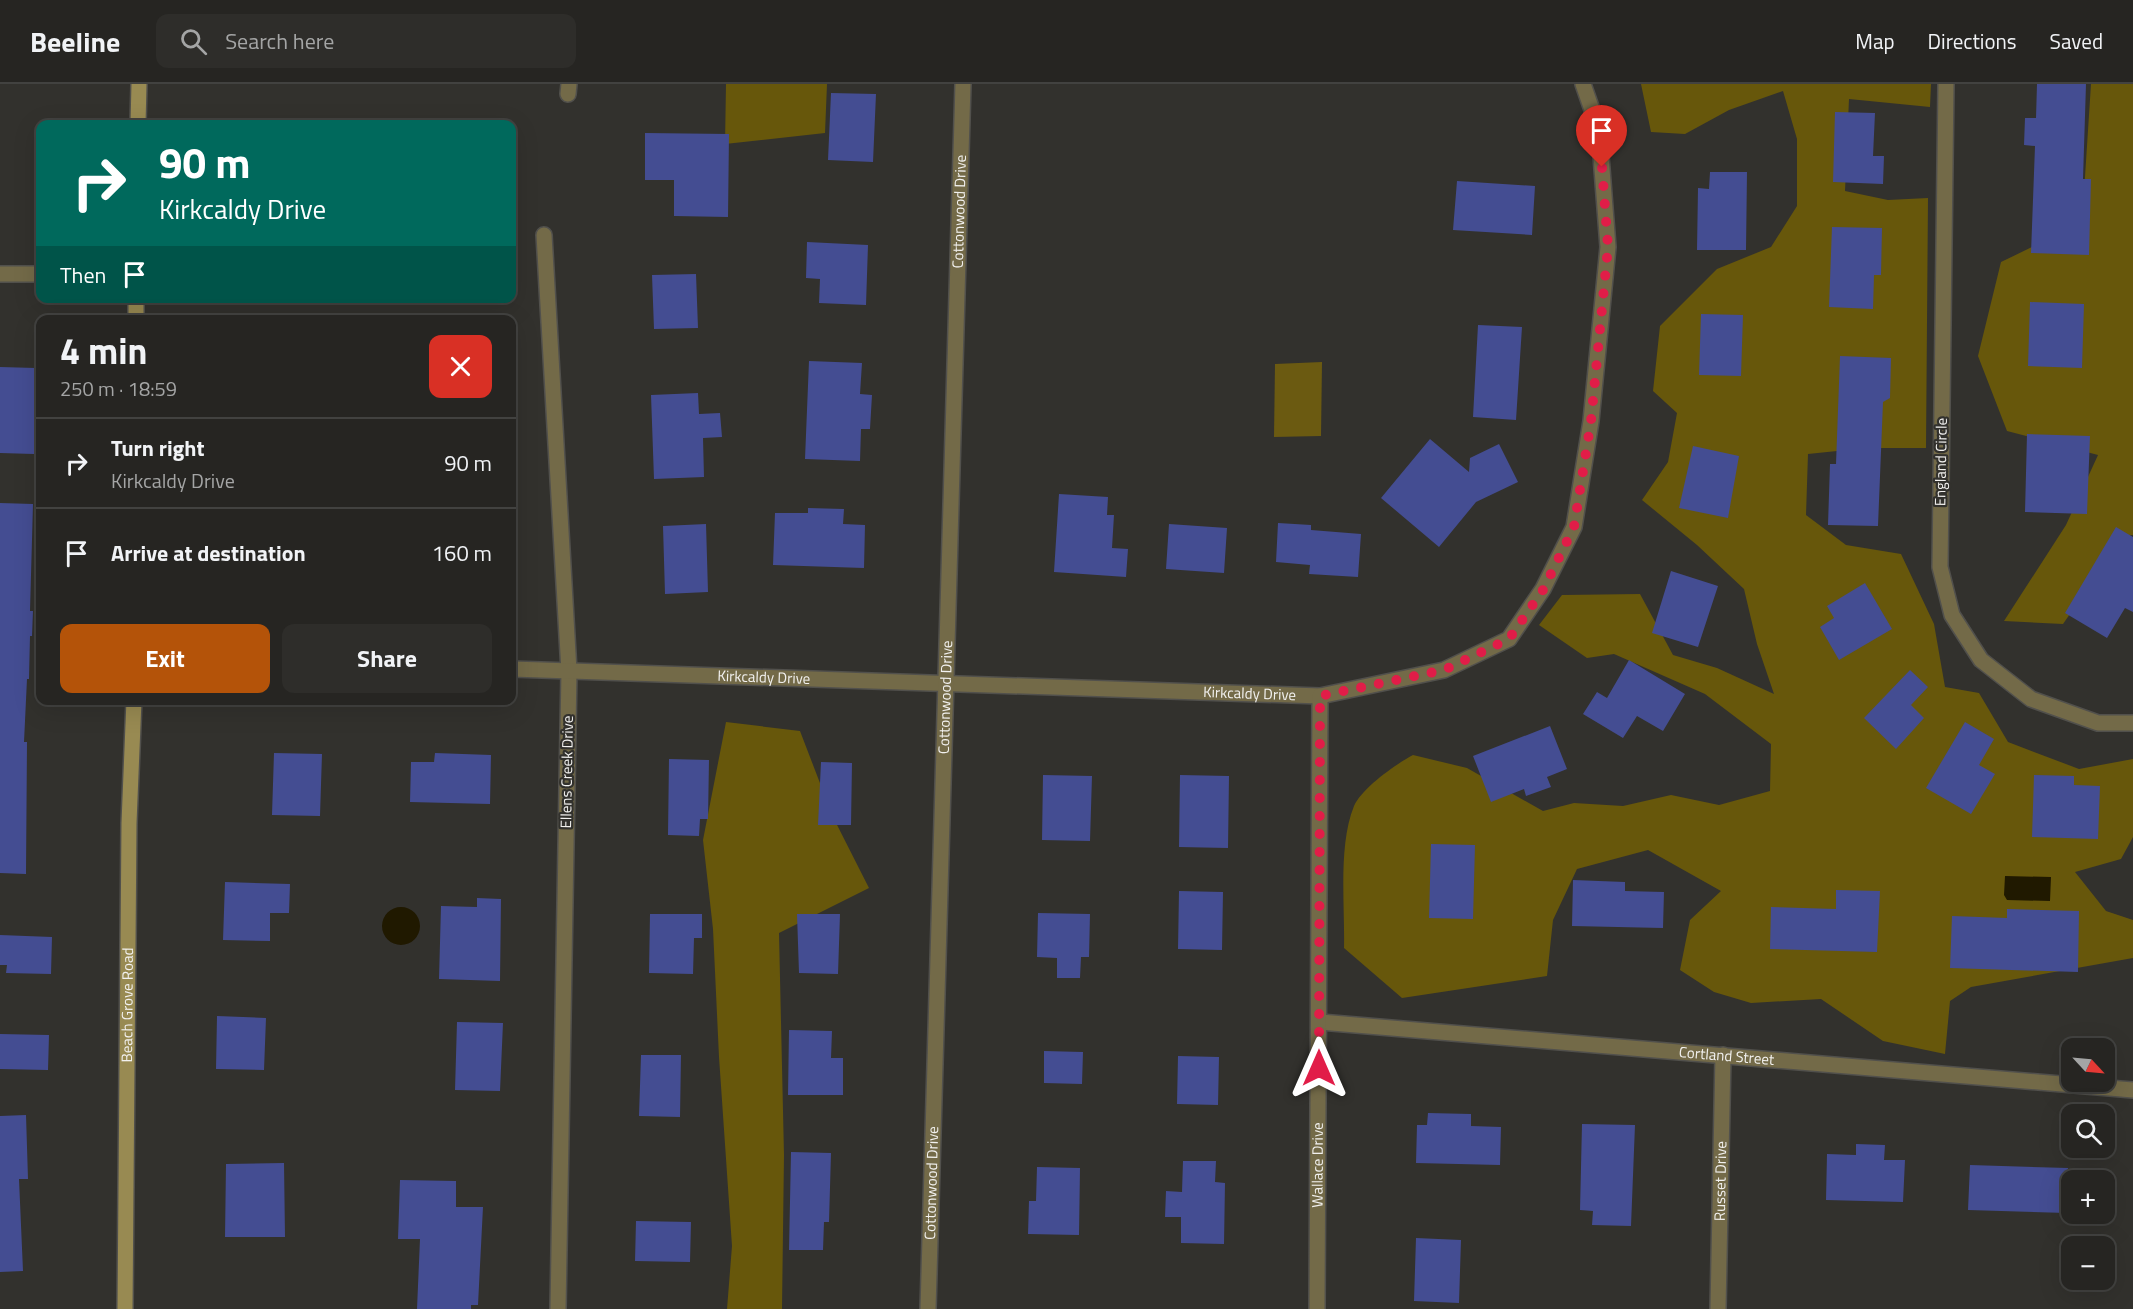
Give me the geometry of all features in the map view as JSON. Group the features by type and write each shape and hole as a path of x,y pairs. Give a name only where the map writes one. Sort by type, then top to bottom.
{"street":[{"path":"138,120 139,84"},
{"name":"Cottonwood Drive","path":"928,1309 944,684 963,84"},
{"name":"Kirkcaldy Drive","path":"516,669 1320,696 1444,670 1509,639 1543,590 1574,527 1591,421 1608,247 1599,130 1583,84"},
{"name":"England Circle","path":"1946,84 1940,567 1952,615 1981,660 2031,699 2098,723 2133,723"},
{"name":"Ellens Creek Drive","path":"544,235 569,671 558,1309"},
{"path":"0,274 36,274"},
{"name":"Wallace Drive","path":"1317,1309 1320,696"},
{"name":"Beach Grove Road","path":"125,1309 129,824 134,705"},
{"name":"Cortland Street","path":"1320,1022 2133,1090"},
{"name":"Russet Drive","path":"1718,1309 1723,1055"}],"shaded area":[{"path":"726,84 827,84 825,133 725,144"},
{"path":"1641,84 1931,84 1930,107 1849,99 1845,191 1888,200 1928,198 1926,448 1866,448 1808,454 1806,515 1846,545 1901,554 1934,624 1945,687 1979,693 2008,742 2079,769 2133,759 2133,837 2121,859 2075,872 2106,911 2133,920 2133,958 1971,987 1950,1001 1945,1054 1883,1041 1821,999 1751,1003 1714,992 1680,970 1690,920 1721,891 1648,850 1577,869 1553,920 1547,976 1402,998 1344,948 1344,857 1349,822 1354,806 1372,784 1413,755 1467,768 1543,811 1574,803 1623,806 1671,795 1719,805 1770,791 1771,744 1705,694 1614,654 1587,658 1539,625 1562,595 1640,594 1673,655 1717,668 1774,694 1757,644 1744,589 1697,545 1642,500 1668,462 1677,413 1653,391 1660,326 1717,269 1771,247 1797,206 1797,139 1783,91 1729,110 1685,134 1651,132"},
{"path":"2091,84 2133,84 2133,535 2124,536 2063,624 2004,621 2066,525 2098,455 2007,431 1978,356 2001,262 2082,223"},
{"path":"1322,362 1321,436 1274,437 1275,364"},
{"path":"726,722 800,731 833,817 869,888 779,933 784,1155 782,1309 727,1309 732,1246 713,929 703,840"},
{"path":"2005,876 2051,877 2050,901 2007,900 2004,895"},
{"path":"401,907 414,913 420,926 414,939 401,945 388,939 382,926 388,913"}],"building":[{"path":"2037,84 2086,84 2083,179 2091,179 2089,255 2031,253 2035,146 2024,145 2025,118 2036,118"},
{"path":"831,93 876,94 873,162 828,160"},
{"path":"1835,112 1875,113 1873,156 1884,156 1883,184 1833,182"},
{"path":"645,133 729,134 728,217 674,216 674,180 645,180"},
{"path":"1710,172 1747,172 1746,250 1697,250 1698,188 1709,189"},
{"path":"1457,181 1535,186 1532,235 1453,230"},
{"path":"1832,227 1882,228 1881,275 1874,275 1873,309 1829,307"},
{"path":"807,242 868,245 866,305 819,303 820,279 806,278"},
{"path":"696,274 698,328 654,329 652,275"},
{"path":"2030,302 2084,304 2082,368 2028,366"},
{"path":"1701,314 1743,315 1741,376 1699,375"},
{"path":"1478,325 1522,327 1516,420 1473,417"},
{"path":"1840,356 1891,358 1890,398 1883,402 1878,526 1828,525 1830,464 1836,464"},
{"path":"809,361 862,363 860,394 872,395 870,429 861,429 860,461 805,459"},
{"path":"0,367 36,368 34,454 0,453"},
{"path":"698,393 699,414 720,413 722,437 703,438 704,477 654,479 651,395"},
{"path":"2027,434 2090,436 2087,514 2025,512"},
{"path":"1430,439 1469,472 1470,458 1499,444 1518,482 1476,502 1439,547 1381,498"},
{"path":"1693,446 1739,456 1728,518 1679,508"},
{"path":"1059,494 1108,497 1107,515 1114,515 1112,548 1128,549 1126,577 1054,572"},
{"path":"0,503 33,504 30,611 33,611 24,742 27,742 26,874 0,873"},
{"path":"808,508 844,509 843,524 865,525 864,568 773,565 775,513 808,513"},
{"path":"1278,523 1311,525 1311,530 1361,534 1358,577 1309,574 1310,565 1276,562"},
{"path":"706,524 708,592 665,594 663,526"},
{"path":"1169,524 1227,528 1224,573 1166,569"},
{"path":"2116,527 2133,537 2133,612 2125,608 2107,638 2065,613"},
{"path":"1671,571 1718,586 1698,647 1652,633"},
{"path":"1865,583 1892,629 1839,660 1820,627 1834,618 1827,606"},
{"path":"1629,660 1685,694 1663,731 1637,716 1623,738 1583,714 1597,692 1607,698"},
{"path":"1910,670 1928,687 1911,705 1924,718 1896,749 1864,718"},
{"path":"1965,722 1994,739 1979,765 1995,774 1971,814 1926,788"},
{"path":"1550,726 1567,769 1547,777 1551,787 1526,796 1524,789 1491,802 1473,756"},
{"path":"274,753 322,754 320,816 272,815"},
{"path":"435,753 491,755 490,804 410,802 411,762 434,762"},
{"path":"669,759 709,760 708,819 700,819 699,836 668,835"},
{"path":"821,762 852,763 851,825 818,825"},
{"path":"1043,775 1092,776 1090,841 1042,840"},
{"path":"1180,775 1229,776 1228,848 1179,847"},
{"path":"2034,775 2074,776 2074,785 2100,786 2098,839 2032,837"},
{"path":"1431,844 1475,845 1473,919 1429,918"},
{"path":"1573,880 1625,882 1625,891 1664,892 1663,928 1572,926"},
{"path":"225,882 290,884 289,913 270,913 270,941 223,940"},
{"path":"1836,890 1880,891 1877,952 1770,949 1771,907 1836,909"},
{"path":"1179,891 1223,892 1222,950 1178,949"},
{"path":"477,898 501,899 500,981 439,979 441,906 477,907"},
{"path":"2007,909 2079,911 2078,972 1950,968 1952,916 2007,918"},
{"path":"1038,913 1090,914 1089,957 1081,957 1080,978 1057,978 1057,958 1037,957"},
{"path":"650,914 702,914 702,938 694,938 693,974 649,973"},
{"path":"797,914 840,914 838,974 799,973"},
{"path":"0,935 52,937 51,974 6,973 7,965 0,965"},
{"path":"217,1016 266,1018 264,1070 216,1069"},
{"path":"457,1022 503,1023 500,1091 455,1090"},
{"path":"789,1030 832,1031 831,1058 843,1058 843,1095 788,1095"},
{"path":"0,1034 49,1035 48,1070 0,1069"},
{"path":"1044,1051 1083,1052 1082,1084 1044,1083"},
{"path":"641,1055 681,1055 680,1117 639,1116"},
{"path":"1178,1056 1219,1057 1218,1105 1177,1104"},
{"path":"1428,1113 1471,1114 1471,1126 1501,1127 1500,1165 1416,1163 1417,1125 1427,1125"},
{"path":"26,1115 28,1179 19,1179 23,1271 0,1272 0,1116"},
{"path":"1582,1124 1635,1125 1631,1226 1592,1225 1593,1211 1580,1210"},
{"path":"1856,1144 1885,1145 1884,1160 1905,1160 1903,1202 1826,1200 1827,1154 1856,1155"},
{"path":"791,1152 831,1153 829,1222 824,1222 823,1250 789,1250"},
{"path":"1183,1161 1216,1161 1215,1182 1225,1183 1224,1244 1181,1243 1181,1217 1165,1217 1166,1191 1182,1192"},
{"path":"284,1163 285,1237 225,1237 226,1164"},
{"path":"1970,1165 2068,1168 2068,1170 2061,1170 2061,1213 1968,1210"},
{"path":"1037,1167 1080,1168 1079,1235 1028,1234 1029,1201 1036,1201"},
{"path":"400,1180 456,1181 456,1207 483,1207 478,1305 471,1305 471,1309 417,1309 420,1239 398,1239"},
{"path":"636,1221 691,1222 690,1262 635,1261"},
{"path":"1416,1238 1461,1240 1459,1303 1414,1301"}],"route":[{"path":"1319,1068 1320,696 1444,670 1509,639 1543,590 1574,527 1591,421 1608,247 1602,167"}]}
